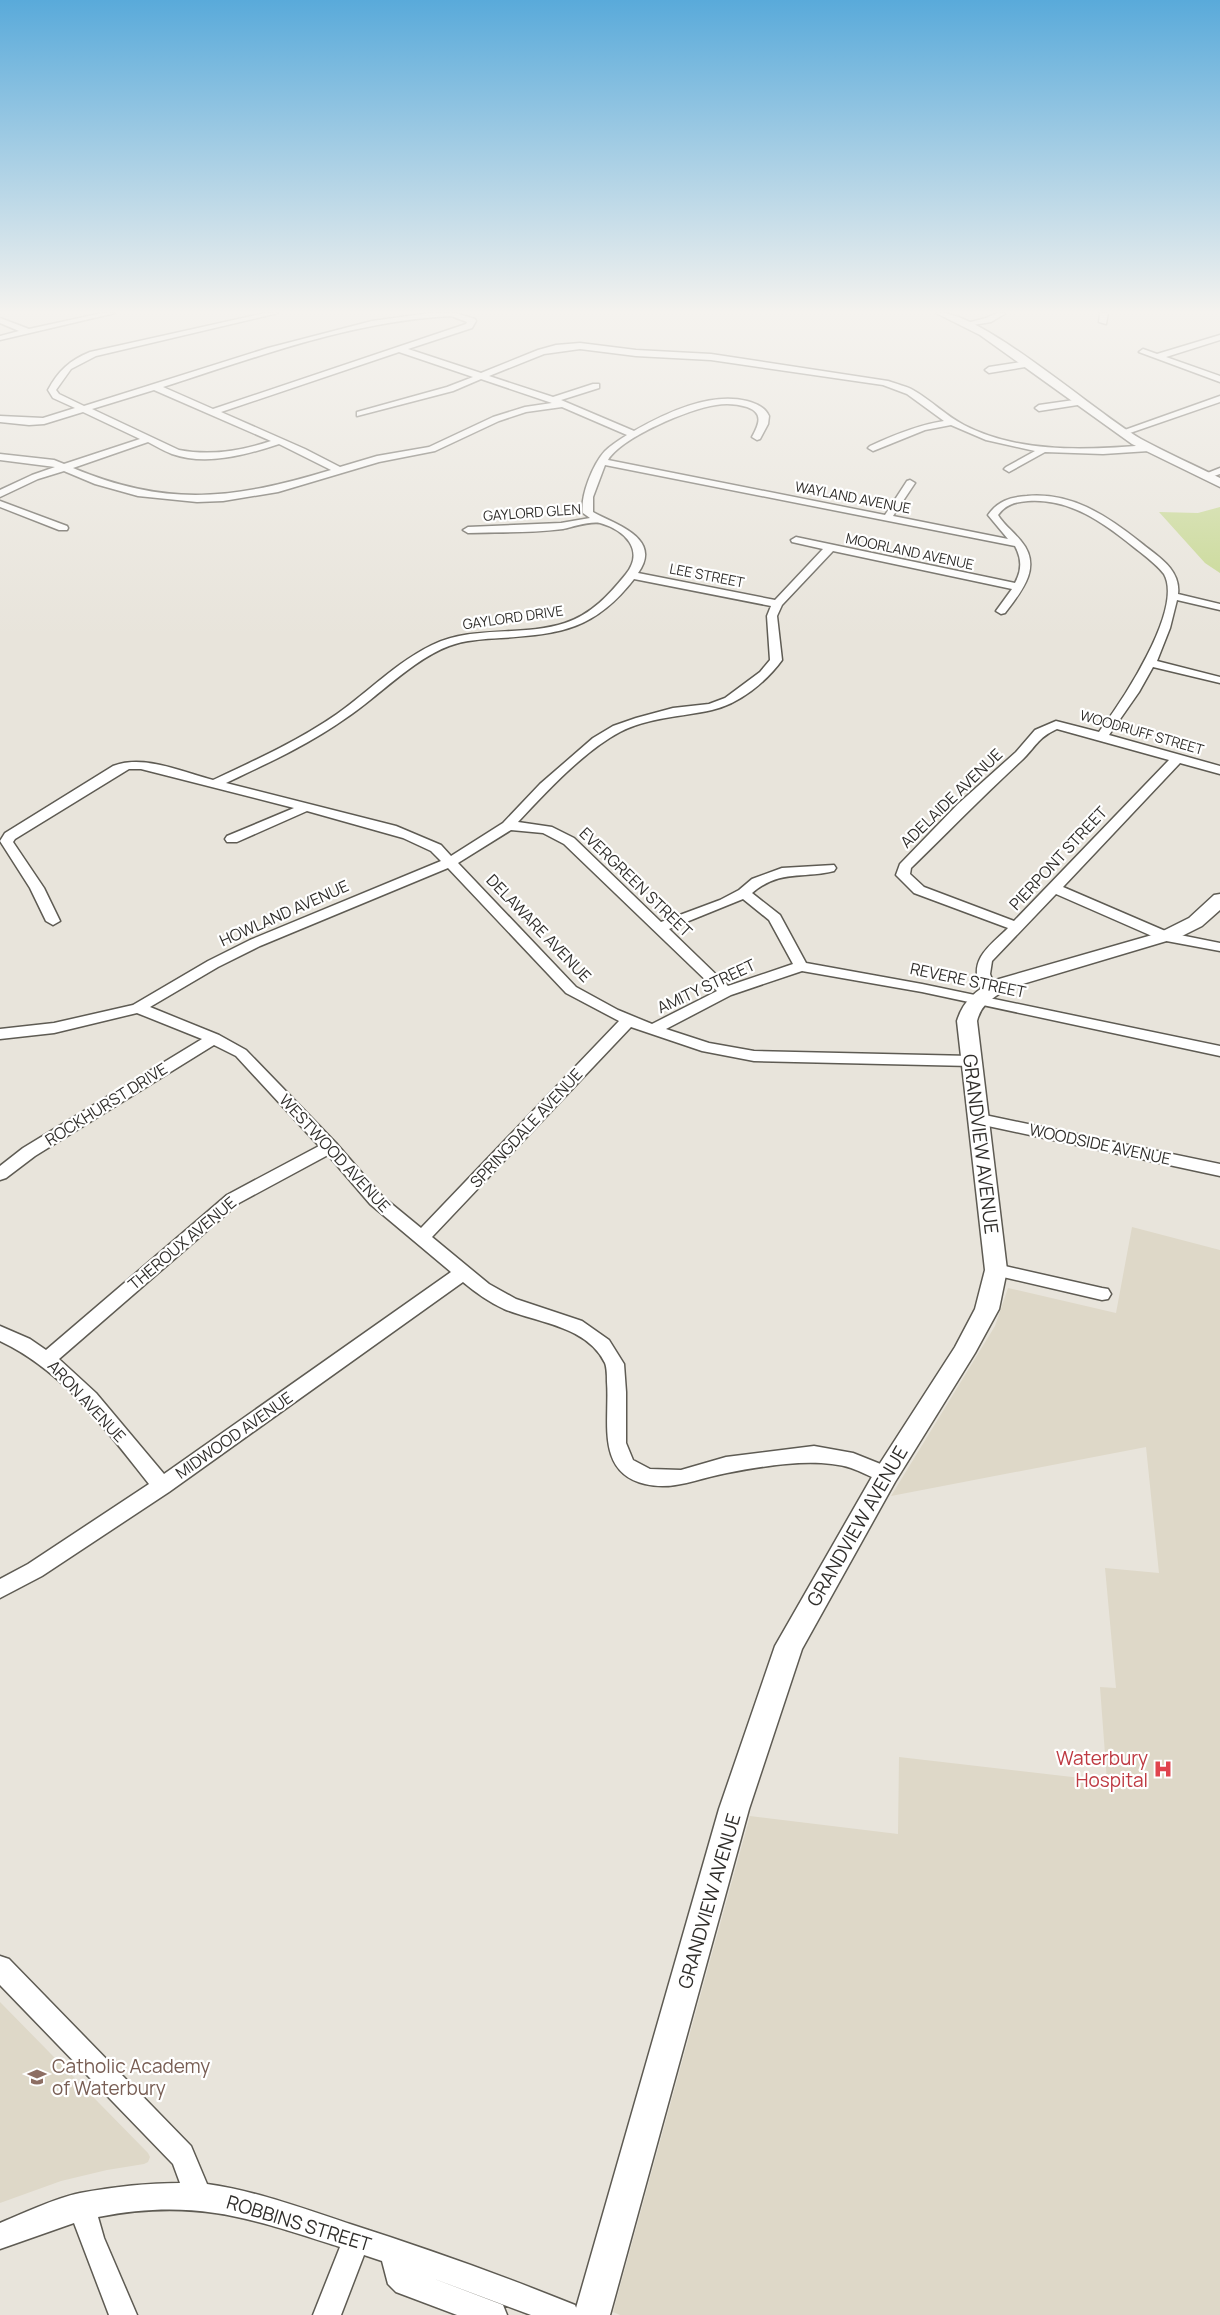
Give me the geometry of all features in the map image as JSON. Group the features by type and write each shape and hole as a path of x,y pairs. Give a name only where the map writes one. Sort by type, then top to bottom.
{"main road":[{"path":"1108,421 1149,448 1220,483"},
{"path":"983,995 1010,980 1127,950 1166,937 1191,926 1208,913 1220,899"},
{"name":"GRANDVIEW AVENUE","path":"594,2305 734,1809 789,1646 886,1475 987,1310 996,1270 980,1119 967,1021 970,1010 983,995"}],"street":[{"path":"20,421 44,421"},
{"path":"110,421 176,452 204,456 227,456 279,441"},
{"path":"234,421 338,470"},
{"path":"0,456 54,463 98,482 138,494 196,499 223,498 270,490 377,459 432,449 494,421"},
{"path":"605,421 634,435"},
{"path":"597,520 588,514 586,506 587,496 608,453 634,435 666,421"},
{"path":"757,437 763,421"},
{"path":"1124,432 1156,421"},
{"path":"873,448 912,430 953,422 987,437 1042,450 1085,453 1149,448"},
{"path":"0,494 63,466 148,439"},
{"path":"1010,469 1042,450"},
{"name":"WAYLAND AVENUE","path":"602,462 1018,544"},
{"path":"1205,476 1220,471"},
{"path":"888,518 910,483"},
{"path":"1001,611 1019,587 1026,563 1022,548 993,515 1001,504 1010,501 1043,498 1076,504 1102,520 1161,564 1168,572 1173,583 1172,596 1165,628 1151,663 1133,696 1102,736"},
{"path":"0,504 63,528"},
{"name":"GAYLORD GLEN","path":"468,530 561,526 597,520"},
{"name":"GAYLORD DRIVE","path":"216,783 298,743 326,727 417,658 445,644 479,637 540,631 567,626 590,617 615,597 640,562 641,552 636,542 627,534 597,520"},
{"path":"981,536 997,532 1003,528"},
{"name":"MOORLAND AVENUE","path":"796,540 1019,587"},
{"path":"449,863 508,826 544,787 597,741 617,729 673,712 711,707 729,701 747,689 776,660 772,616 777,604 830,548"},
{"name":"LEE STREET","path":"631,575 777,604"},
{"path":"1172,596 1220,607"},
{"path":"1151,663 1220,680"},
{"name":"WOODRUFF STREET","path":"1056,725 1102,736 1220,770"},
{"name":"ADELAIDE AVENUE","path":"1017,927 919,890 903,875 909,863 963,807 1020,755 1039,733 1056,725"},
{"name":"PIERPONT STREET","path":"983,995 984,963 1178,758"},
{"name":"DELAWARE AVENUE","path":"3,842 127,765 141,764 408,835 436,848 570,990 630,1020 698,1046 723,1052 754,1056 971,1061"},
{"path":"232,839 307,807"},
{"name":"EVERGREEN STREET","path":"508,826 534,827 556,832 570,841 726,992"},
{"path":"3,842 37,888 52,920"},
{"name":"HOWLAND AVENUE","path":"138,1008 214,964 255,943 449,863"},
{"path":"658,928 726,903 744,894 757,882 787,870 829,868"},
{"path":"1054,888 1166,937 1220,947"},
{"path":"744,894 775,918 801,966"},
{"name":"AMITY STREET","path":"655,1029 726,992 801,966"},
{"name":"REVERE STREET","path":"801,966 983,995 1220,1050"},
{"path":"0,1034 54,1028 138,1008"},
{"name":"WESTWOOD AVENUE","path":"138,1008 214,1038 241,1053 330,1147 376,1200 483,1289 510,1304 576,1326 603,1345 615,1364 617,1392 616,1443 626,1465 647,1477 681,1478 726,1465 814,1454 853,1462 886,1475"},
{"name":"SPRINGDALE AVENUE","path":"422,1237 630,1020"},
{"name":"ROCKHURST DRIVE","path":"0,1174 29,1152 214,1038"},
{"name":"WOODSIDE AVENUE","path":"980,1119 1220,1170"},
{"name":"THEROUX AVENUE","path":"47,1358 233,1199 330,1147"},
{"path":"996,1270 1102,1294"},
{"name":"MIDWOOD AVENUE","path":"0,1589 35,1570 162,1486 463,1273"},
{"name":"ARON AVENUE","path":"0,1333 12,1337 47,1358 99,1409 162,1486"},
{"path":"0,1968 182,2156 199,2197"},
{"name":"ROBBINS STREET","path":"0,2236 46,2217 82,2206 146,2197 199,2197 247,2205 357,2239 508,2292 565,2315"},
{"path":"82,2206 91,2238 123,2315"},
{"path":"327,2315 357,2239"},
{"name":"ROBBINS STREET","path":"393,2252 398,2274 406,2282 493,2315"}],"shaded area":[{"name":"Waterbury Hospital","path":"1132,1227 1220,1250 1220,2315 620,2315 613,2312 750,1816 898,1834 899,1757 1107,1781 1100,1687 1116,1688 1105,1568 1159,1573 1146,1447 891,1496 995,1326 1008,1288 1116,1313"},
{"name":"Catholic Academy of Waterbury","path":"0,2002 148,2153 150,2157 148,2162 61,2181 0,2203"}],"green space":[{"path":"1220,507 1220,573 1205,563 1159,512 1198,513"}],"place":[{"name":"Waterbury Hospital","path":"1163,1769"},
{"name":"Catholic Academy of Waterbury","path":"37,2077"}]}
